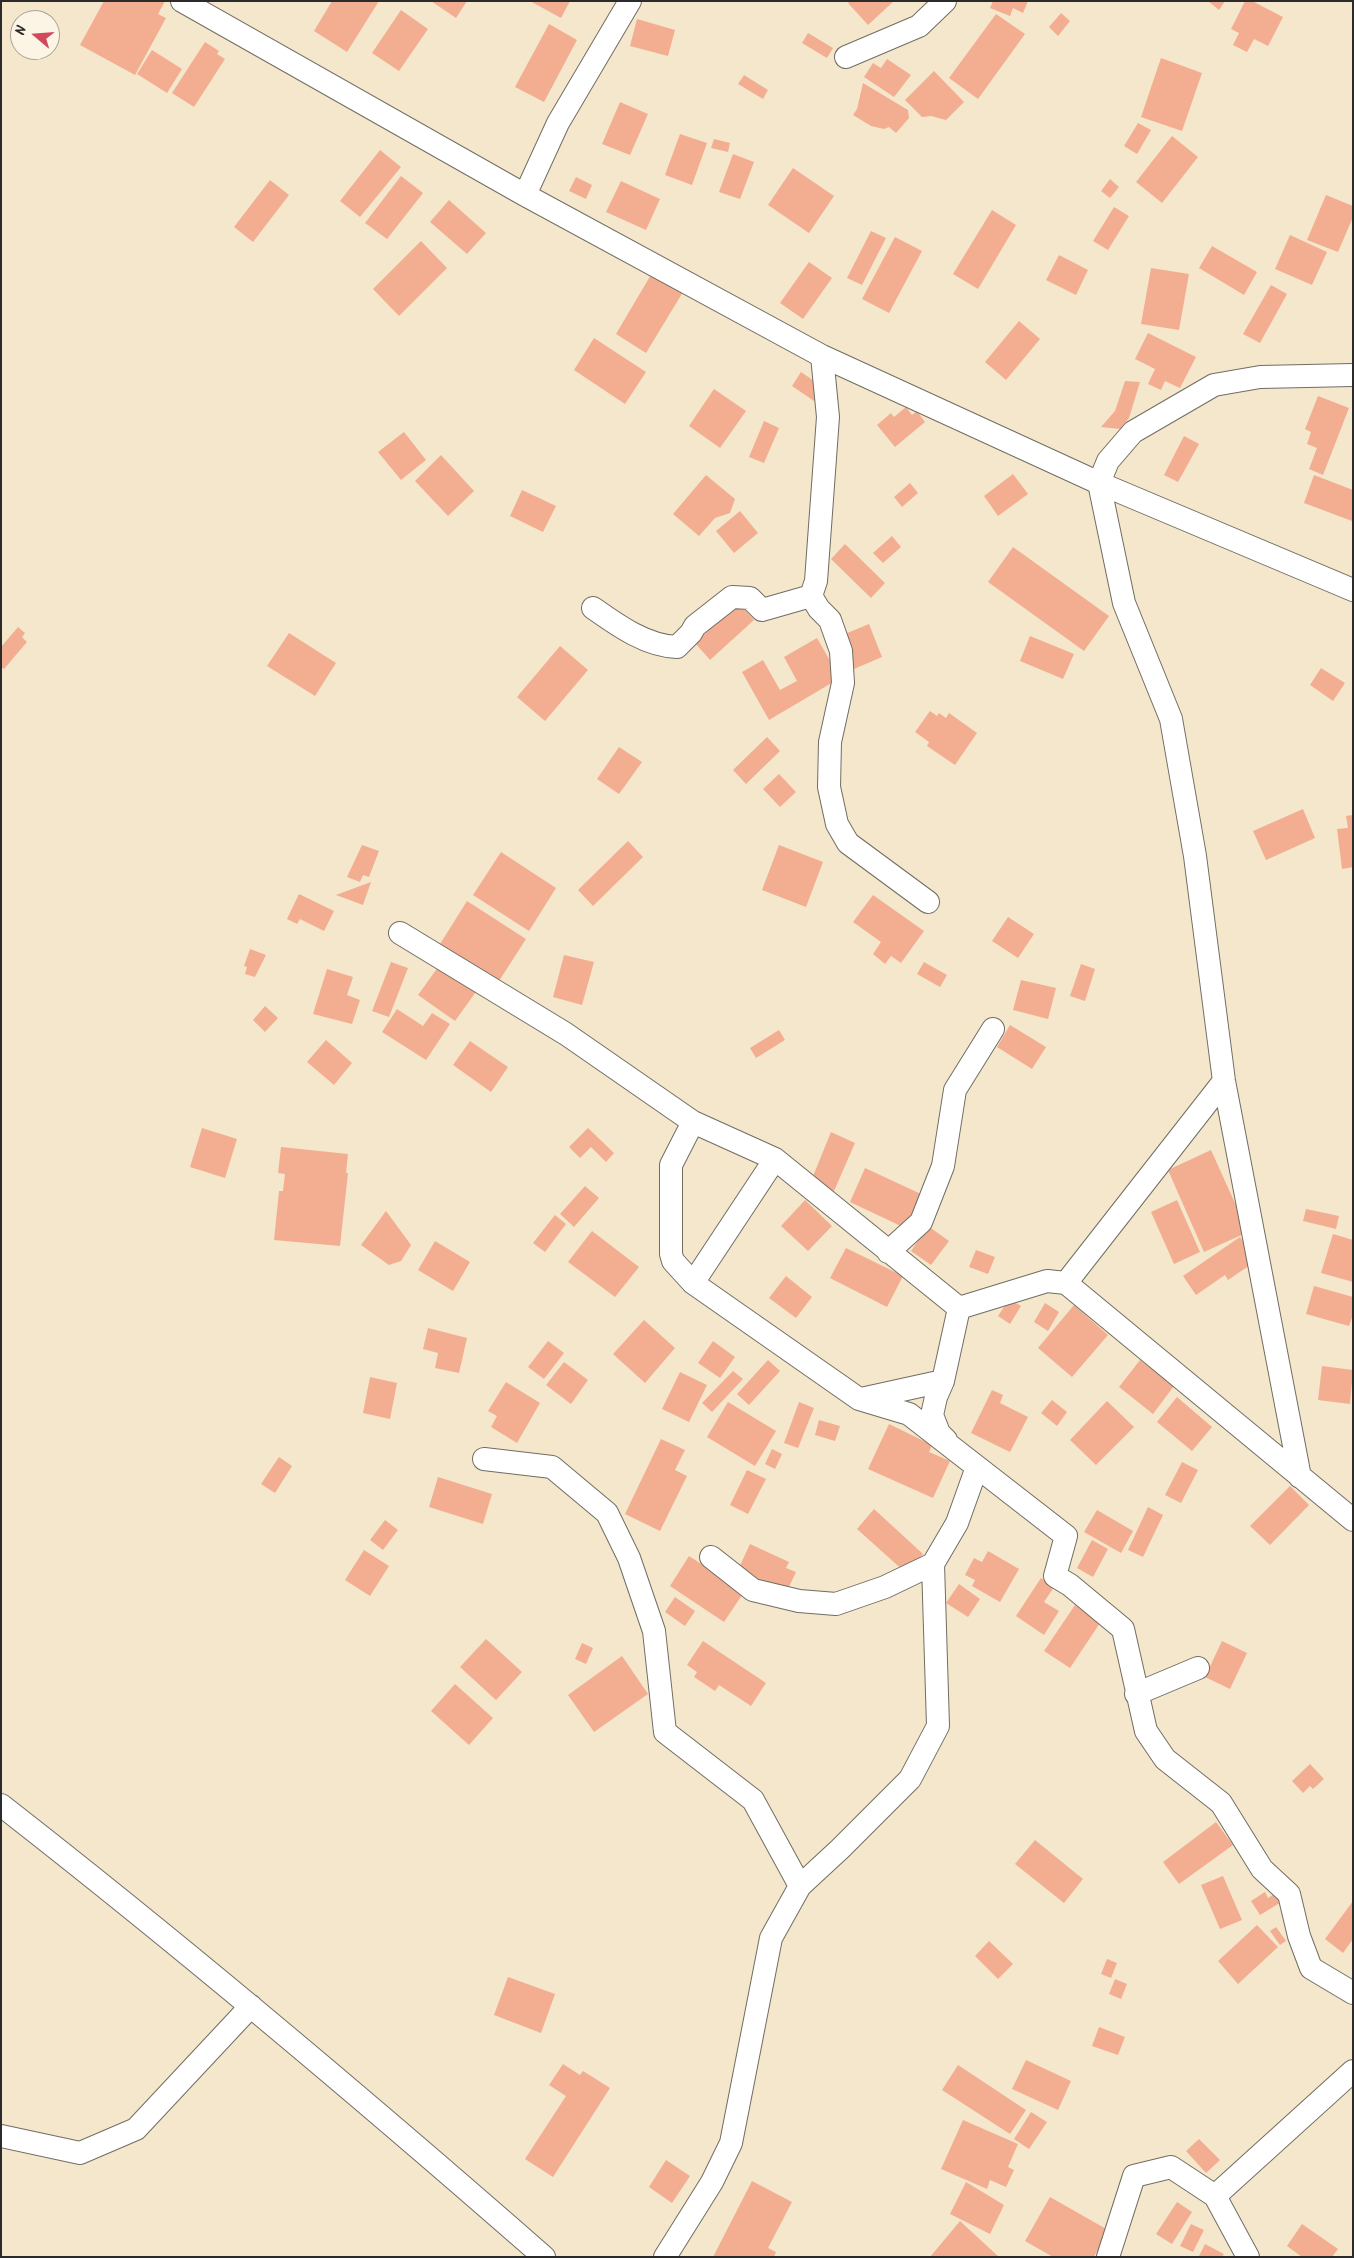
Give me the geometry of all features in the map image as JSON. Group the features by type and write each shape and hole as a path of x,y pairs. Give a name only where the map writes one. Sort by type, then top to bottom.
{"street":[{"path":"182,1 525,195 822,356 1098,483 1353,590"},
{"path":"525,195 558,123 630,1"},
{"path":"846,56 919,26 945,1"},
{"path":"811,596 816,582 828,416 822,356"},
{"path":"1300,1477 1224,1081 1194,856 1172,719 1124,603 1098,483 1108,461 1133,432 1214,385 1260,377 1353,375"},
{"path":"593,608 614,623 640,637 663,646 677,647 691,633 695,626 732,597 750,598 762,610 811,596"},
{"path":"811,596 819,609 830,620 841,651 843,683 830,742 829,787 837,824 848,843 928,902"},
{"path":"400,933 566,1034 693,1122 775,1159 959,1308"},
{"path":"888,1252 921,1222 943,1166 955,1090 993,1029"},
{"path":"1066,1283 1224,1081"},
{"path":"693,1122 671,1164 671,1254 674,1261 693,1283 859,1399 909,1414 1066,1536 1064,1551 1055,1576 1123,1629 1136,1694 1146,1731 1165,1760 1221,1802 1262,1869 1289,1894 1299,1936 1311,1968 1353,1993"},
{"path":"693,1283 775,1159"},
{"path":"959,1308 1048,1281 1066,1283 1353,1520"},
{"path":"957,1452 939,1432 932,1415 936,1397 943,1381 959,1308"},
{"path":"859,1399 943,1381"},
{"path":"484,1458 552,1467 608,1513 628,1558 654,1631 665,1732 753,1800 800,1886"},
{"path":"666,2257 712,2182 731,2143 771,1938 800,1886 840,1849 910,1778 938,1726 933,1564 957,1523 977,1467"},
{"path":"711,1557 753,1590 799,1601 836,1604 885,1587 933,1564"},
{"path":"1136,1694 1198,1668"},
{"path":"1,1805 100,1882 365,2100 544,2257"},
{"path":"1,2136 80,2153 136,2129 251,2006"},
{"path":"1215,2196 1353,2071"},
{"path":"1108,2257 1134,2176 1171,2167 1215,2196 1248,2257"}],"building":[{"path":"104,1 165,1 158,14 166,18 135,75 80,45"},
{"path":"332,1 379,1 347,52 314,31"},
{"path":"431,1 467,1 456,18"},
{"path":"530,1 570,1 561,18"},
{"path":"850,1 894,1 868,25 848,3"},
{"path":"993,1 1028,1 1023,13 1013,8 1010,16 990,8"},
{"path":"1208,1 1225,1 1219,10"},
{"path":"1245,1 1252,1 1283,17 1268,46 1254,39 1247,52 1233,45 1239,33 1231,29"},
{"path":"401,10 428,29 399,71 372,53"},
{"path":"1061,13 1070,21 1058,36 1049,27"},
{"path":"996,14 1025,34 978,99 949,78"},
{"path":"637,19 675,30 668,56 630,46"},
{"path":"549,24 577,40 544,102 515,87"},
{"path":"808,33 833,48 827,58 802,43"},
{"path":"205,42 219,51 217,54 225,59 194,107 172,93"},
{"path":"152,50 182,69 167,93 137,74"},
{"path":"1161,58 1202,73 1182,131 1141,117"},
{"path":"887,59 911,75 894,97 864,77 873,63 881,68"},
{"path":"934,71 964,102 946,120 931,116 922,117 905,100"},
{"path":"744,75 768,90 763,99 738,84"},
{"path":"863,83 908,110 909,118 896,133 889,127 884,129 871,126 853,115 857,109"},
{"path":"620,102 648,114 630,155 602,144"},
{"path":"1138,123 1151,130 1137,154 1124,146"},
{"path":"680,134 707,143 692,185 665,175"},
{"path":"1172,136 1198,157 1162,203 1136,182"},
{"path":"714,139 730,143 728,152 711,148"},
{"path":"380,150 401,167 360,217 340,201"},
{"path":"733,154 754,162 740,199 719,192"},
{"path":"793,168 834,196 809,233 768,205"},
{"path":"401,176 423,193 387,239 365,223"},
{"path":"576,177 592,185 586,199 569,191"},
{"path":"1110,179 1119,187 1110,198 1101,191"},
{"path":"270,180 289,195 253,242 234,227"},
{"path":"621,181 660,199 646,230 606,212"},
{"path":"1326,195 1353,206 1353,217 1338,252 1307,240"},
{"path":"449,200 486,233 467,254 430,222"},
{"path":"1114,207 1129,216 1108,250 1093,241"},
{"path":"992,210 1016,225 978,289 953,274"},
{"path":"871,231 886,238 862,285 847,278"},
{"path":"1290,235 1327,252 1312,285 1275,269"},
{"path":"895,237 922,251 889,313 862,299"},
{"path":"421,241 447,268 399,316 373,289"},
{"path":"1212,246 1257,272 1244,295 1199,268"},
{"path":"1059,255 1088,270 1076,295 1046,280"},
{"path":"809,262 832,278 803,319 780,303"},
{"path":"1151,268 1189,274 1179,330 1141,324"},
{"path":"652,273 683,292 646,353 616,334"},
{"path":"1271,285 1287,294 1260,343 1243,334"},
{"path":"1019,321 1040,339 1006,380 985,362"},
{"path":"1148,333 1196,357 1180,388 1165,381 1161,390 1148,384 1155,369 1135,359"},
{"path":"594,338 646,372 625,404 574,370"},
{"path":"801,372 823,387 814,401 792,386"},
{"path":"1125,381 1140,382 1129,418 1120,429 1101,427 1115,411"},
{"path":"714,389 746,411 720,448 689,426"},
{"path":"1318,396 1349,408 1323,475 1309,469 1317,448 1307,444 1311,432 1305,429"},
{"path":"906,407 912,415 917,411 925,422 895,447 877,425 891,413 894,417"},
{"path":"764,421 779,428 764,463 749,457"},
{"path":"404,432 426,460 401,480 378,452"},
{"path":"1184,436 1199,444 1178,482 1164,475"},
{"path":"441,455 474,491 448,516 415,481"},
{"path":"1013,474 1028,494 998,516 984,496"},
{"path":"706,475 735,499 730,513 715,518 699,536 673,514"},
{"path":"1314,475 1353,490 1352,521 1304,503"},
{"path":"910,483 918,493 902,507 894,497"},
{"path":"522,490 556,506 543,532 510,516"},
{"path":"740,511 758,533 734,553 716,531"},
{"path":"892,536 901,547 883,563 873,553"},
{"path":"845,544 885,583 871,598 831,559"},
{"path":"1013,547 1109,616 1084,651 988,582"},
{"path":"738,603 754,620 710,660 695,643"},
{"path":"869,624 882,657 854,669 840,636"},
{"path":"18,627 25,633 22,637 27,642 4,669 1,667 1,647"},
{"path":"289,633 336,663 315,696 267,666"},
{"path":"1030,636 1074,654 1063,679 1020,661"},
{"path":"817,638 840,678 769,720 742,672 763,660 780,690 797,681 784,657"},
{"path":"560,646 588,670 545,721 517,697"},
{"path":"1321,668 1345,683 1333,701 1310,685"},
{"path":"930,711 937,716 939,713 946,718 949,713 977,733 955,765 927,746 929,742 915,732"},
{"path":"767,737 780,751 746,784 733,770"},
{"path":"619,747 642,762 619,794 597,779"},
{"path":"779,774 796,792 780,807 763,789"},
{"path":"1303,809 1315,838 1266,860 1253,831"},
{"path":"1353,815 1353,867 1342,869 1337,829 1348,828 1346,816"},
{"path":"628,841 643,857 593,906 578,890"},
{"path":"362,845 379,851 369,877 363,875 360,882 347,877"},
{"path":"779,845 823,862 806,907 762,890"},
{"path":"501,852 556,888 529,931 473,895"},
{"path":"371,882 363,905 336,895"},
{"path":"299,894 334,911 324,931 300,919 297,924 287,919"},
{"path":"873,895 924,931 901,963 891,956 885,964 873,954 881,942 853,922"},
{"path":"467,901 526,939 499,981 440,944"},
{"path":"1008,917 1034,934 1018,958 992,941"},
{"path":"250,949 266,955 255,977 245,974 247,967 244,966"},
{"path":"564,955 594,962 582,1005 553,997"},
{"path":"391,962 408,968 389,1017 372,1011"},
{"path":"924,962 947,975 940,987 917,974"},
{"path":"441,963 478,989 455,1021 418,995"},
{"path":"1081,964 1095,969 1085,1001 1070,996"},
{"path":"327,969 353,977 347,995 360,1000 352,1024 313,1014"},
{"path":"1021,980 1056,988 1048,1019 1013,1010"},
{"path":"265,1006 278,1018 265,1032 253,1020"},
{"path":"397,1009 423,1026 432,1013 450,1024 426,1060 382,1032"},
{"path":"1010,1025 1046,1047 1032,1069 997,1047"},
{"path":"779,1030 785,1040 756,1058 750,1048"},
{"path":"326,1040 352,1063 334,1085 307,1062"},
{"path":"470,1041 508,1067 491,1092 453,1065"},
{"path":"202,1128 237,1139 225,1178 190,1167"},
{"path":"588,1128 614,1153 606,1162 591,1147 580,1158 569,1147"},
{"path":"831,1132 855,1143 834,1191 811,1181"},
{"path":"281,1147 348,1154 346,1173 348,1173 340,1246 274,1240 279,1191 283,1191 285,1174 278,1173"},
{"path":"1211,1150 1248,1232 1204,1252 1168,1170"},
{"path":"865,1168 921,1194 905,1228 850,1202"},
{"path":"585,1186 599,1198 574,1227 560,1214"},
{"path":"805,1200 832,1226 808,1251 781,1226"},
{"path":"1177,1200 1200,1252 1174,1264 1151,1212"},
{"path":"1306,1209 1339,1216 1336,1229 1303,1221"},
{"path":"386,1211 411,1245 401,1261 389,1265 361,1245"},
{"path":"555,1215 566,1224 545,1252 533,1243"},
{"path":"928,1226 949,1241 931,1265 911,1251"},
{"path":"592,1231 639,1267 615,1297 568,1262"},
{"path":"1333,1234 1353,1240 1353,1282 1321,1273"},
{"path":"1240,1237 1256,1261 1228,1280 1225,1275 1196,1295 1183,1276"},
{"path":"435,1241 470,1262 453,1291 418,1270"},
{"path":"846,1248 903,1276 887,1307 830,1278"},
{"path":"976,1250 995,1257 988,1274 969,1267"},
{"path":"786,1276 812,1297 796,1318 769,1298"},
{"path":"1314,1286 1353,1297 1353,1315 1349,1326 1306,1314"},
{"path":"1009,1299 1021,1306 1010,1324 998,1316"},
{"path":"1045,1303 1059,1312 1048,1331 1034,1322"},
{"path":"1074,1305 1108,1335 1072,1377 1038,1348"},
{"path":"644,1320 675,1348 645,1383 613,1354"},
{"path":"428,1328 467,1338 459,1373 435,1368 438,1353 423,1349"},
{"path":"548,1341 564,1353 544,1379 528,1367"},
{"path":"713,1341 735,1357 720,1378 698,1363"},
{"path":"768,1360 780,1371 749,1405 737,1394"},
{"path":"1140,1360 1174,1386 1153,1414 1119,1387"},
{"path":"564,1362 588,1380 571,1404 546,1385"},
{"path":"1322,1366 1353,1370 1350,1404 1318,1400"},
{"path":"733,1371 743,1379 712,1412 702,1403"},
{"path":"680,1372 707,1385 689,1422 662,1409"},
{"path":"370,1377 397,1383 390,1419 363,1413"},
{"path":"506,1382 540,1403 517,1443 491,1427 497,1416 488,1411"},
{"path":"992,1390 1003,1395 1000,1403 1028,1417 1010,1452 971,1433"},
{"path":"1177,1397 1212,1427 1192,1451 1157,1422"},
{"path":"1052,1400 1067,1412 1057,1426 1041,1413"},
{"path":"1107,1401 1134,1427 1096,1465 1070,1440"},
{"path":"728,1402 776,1431 755,1466 707,1437"},
{"path":"799,1402 814,1408 798,1448 784,1443"},
{"path":"819,1420 840,1426 835,1441 815,1435"},
{"path":"889,1424 932,1445 929,1452 950,1461 933,1498 868,1469"},
{"path":"661,1439 685,1450 675,1470 687,1476 660,1531 625,1514"},
{"path":"772,1449 782,1454 775,1469 765,1464"},
{"path":"279,1457 292,1466 275,1493 261,1484"},
{"path":"1182,1462 1198,1470 1181,1503 1165,1495"},
{"path":"747,1470 766,1479 748,1514 730,1505"},
{"path":"438,1477 492,1494 483,1524 429,1507"},
{"path":"1290,1486 1309,1505 1270,1545 1250,1526"},
{"path":"1148,1507 1163,1515 1143,1557 1128,1550"},
{"path":"874,1509 923,1554 906,1573 857,1529"},
{"path":"1097,1510 1133,1531 1121,1553 1084,1532"},
{"path":"385,1520 398,1530 383,1550 370,1540"},
{"path":"1092,1540 1108,1549 1093,1577 1077,1568"},
{"path":"750,1544 789,1562 786,1568 796,1572 787,1591 738,1570"},
{"path":"364,1550 389,1566 370,1596 345,1580"},
{"path":"988,1551 1019,1569 1000,1602 972,1586 975,1580 965,1575 974,1558 982,1562"},
{"path":"689,1556 744,1592 724,1622 670,1586"},
{"path":"1041,1578 1054,1587 1044,1602 1059,1611 1044,1635 1016,1616"},
{"path":"959,1584 980,1599 968,1617 946,1603"},
{"path":"675,1597 695,1611 685,1626 665,1612"},
{"path":"1075,1605 1100,1623 1070,1668 1044,1651"},
{"path":"486,1639 522,1672 496,1700 460,1667"},
{"path":"703,1641 766,1683 751,1706 719,1685 715,1691 694,1677 697,1672 687,1665"},
{"path":"1222,1641 1247,1653 1230,1689 1205,1677"},
{"path":"582,1643 593,1648 586,1664 575,1659"},
{"path":"622,1656 648,1694 594,1732 568,1695"},
{"path":"455,1684 493,1718 469,1745 431,1711"},
{"path":"1310,1764 1324,1779 1313,1789 1310,1786 1303,1793 1292,1781"},
{"path":"1216,1822 1233,1845 1179,1884 1163,1862"},
{"path":"1035,1840 1083,1879 1064,1903 1015,1864"},
{"path":"1223,1876 1242,1920 1220,1929 1201,1885"},
{"path":"1265,1892 1268,1898 1277,1892 1283,1901 1260,1915 1251,1901"},
{"path":"1353,1901 1353,1939 1343,1953 1325,1939"},
{"path":"1257,1925 1278,1947 1238,1984 1218,1961"},
{"path":"1276,1927 1286,1941 1280,1945 1270,1931"},
{"path":"989,1941 1013,1964 998,1979 975,1956"},
{"path":"1107,1959 1117,1963 1111,1978 1101,1974"},
{"path":"508,1977 555,1994 541,2033 494,2015"},
{"path":"1115,1979 1127,1984 1121,1999 1109,1994"},
{"path":"1099,2027 1125,2037 1118,2055 1092,2046"},
{"path":"1026,2060 1071,2081 1058,2110 1012,2089"},
{"path":"563,2064 580,2075 583,2071 610,2088 553,2177 525,2159 566,2096 549,2085"},
{"path":"958,2065 1026,2110 1010,2134 942,2090"},
{"path":"1031,2112 1047,2122 1029,2149 1014,2139"},
{"path":"963,2120 1018,2144 1008,2167 1014,2170 1006,2187 990,2180 987,2189 941,2169"},
{"path":"1199,2139 1220,2160 1206,2173 1186,2151"},
{"path":"666,2160 690,2176 672,2203 649,2187"},
{"path":"752,2181 792,2202 768,2248 776,2252 774,2257 713,2257"},
{"path":"966,2182 1004,2205 990,2234 950,2214"},
{"path":"1050,2197 1108,2230 1094,2257 1053,2257 1025,2241"},
{"path":"1177,2202 1192,2212 1172,2244 1156,2234"},
{"path":"960,2221 999,2257 930,2257"},
{"path":"1191,2224 1204,2230 1193,2252 1180,2246"},
{"path":"1302,2224 1338,2249 1332,2257 1302,2257 1287,2246"},
{"path":"1205,2244 1224,2254 1222,2257 1199,2256"}]}
